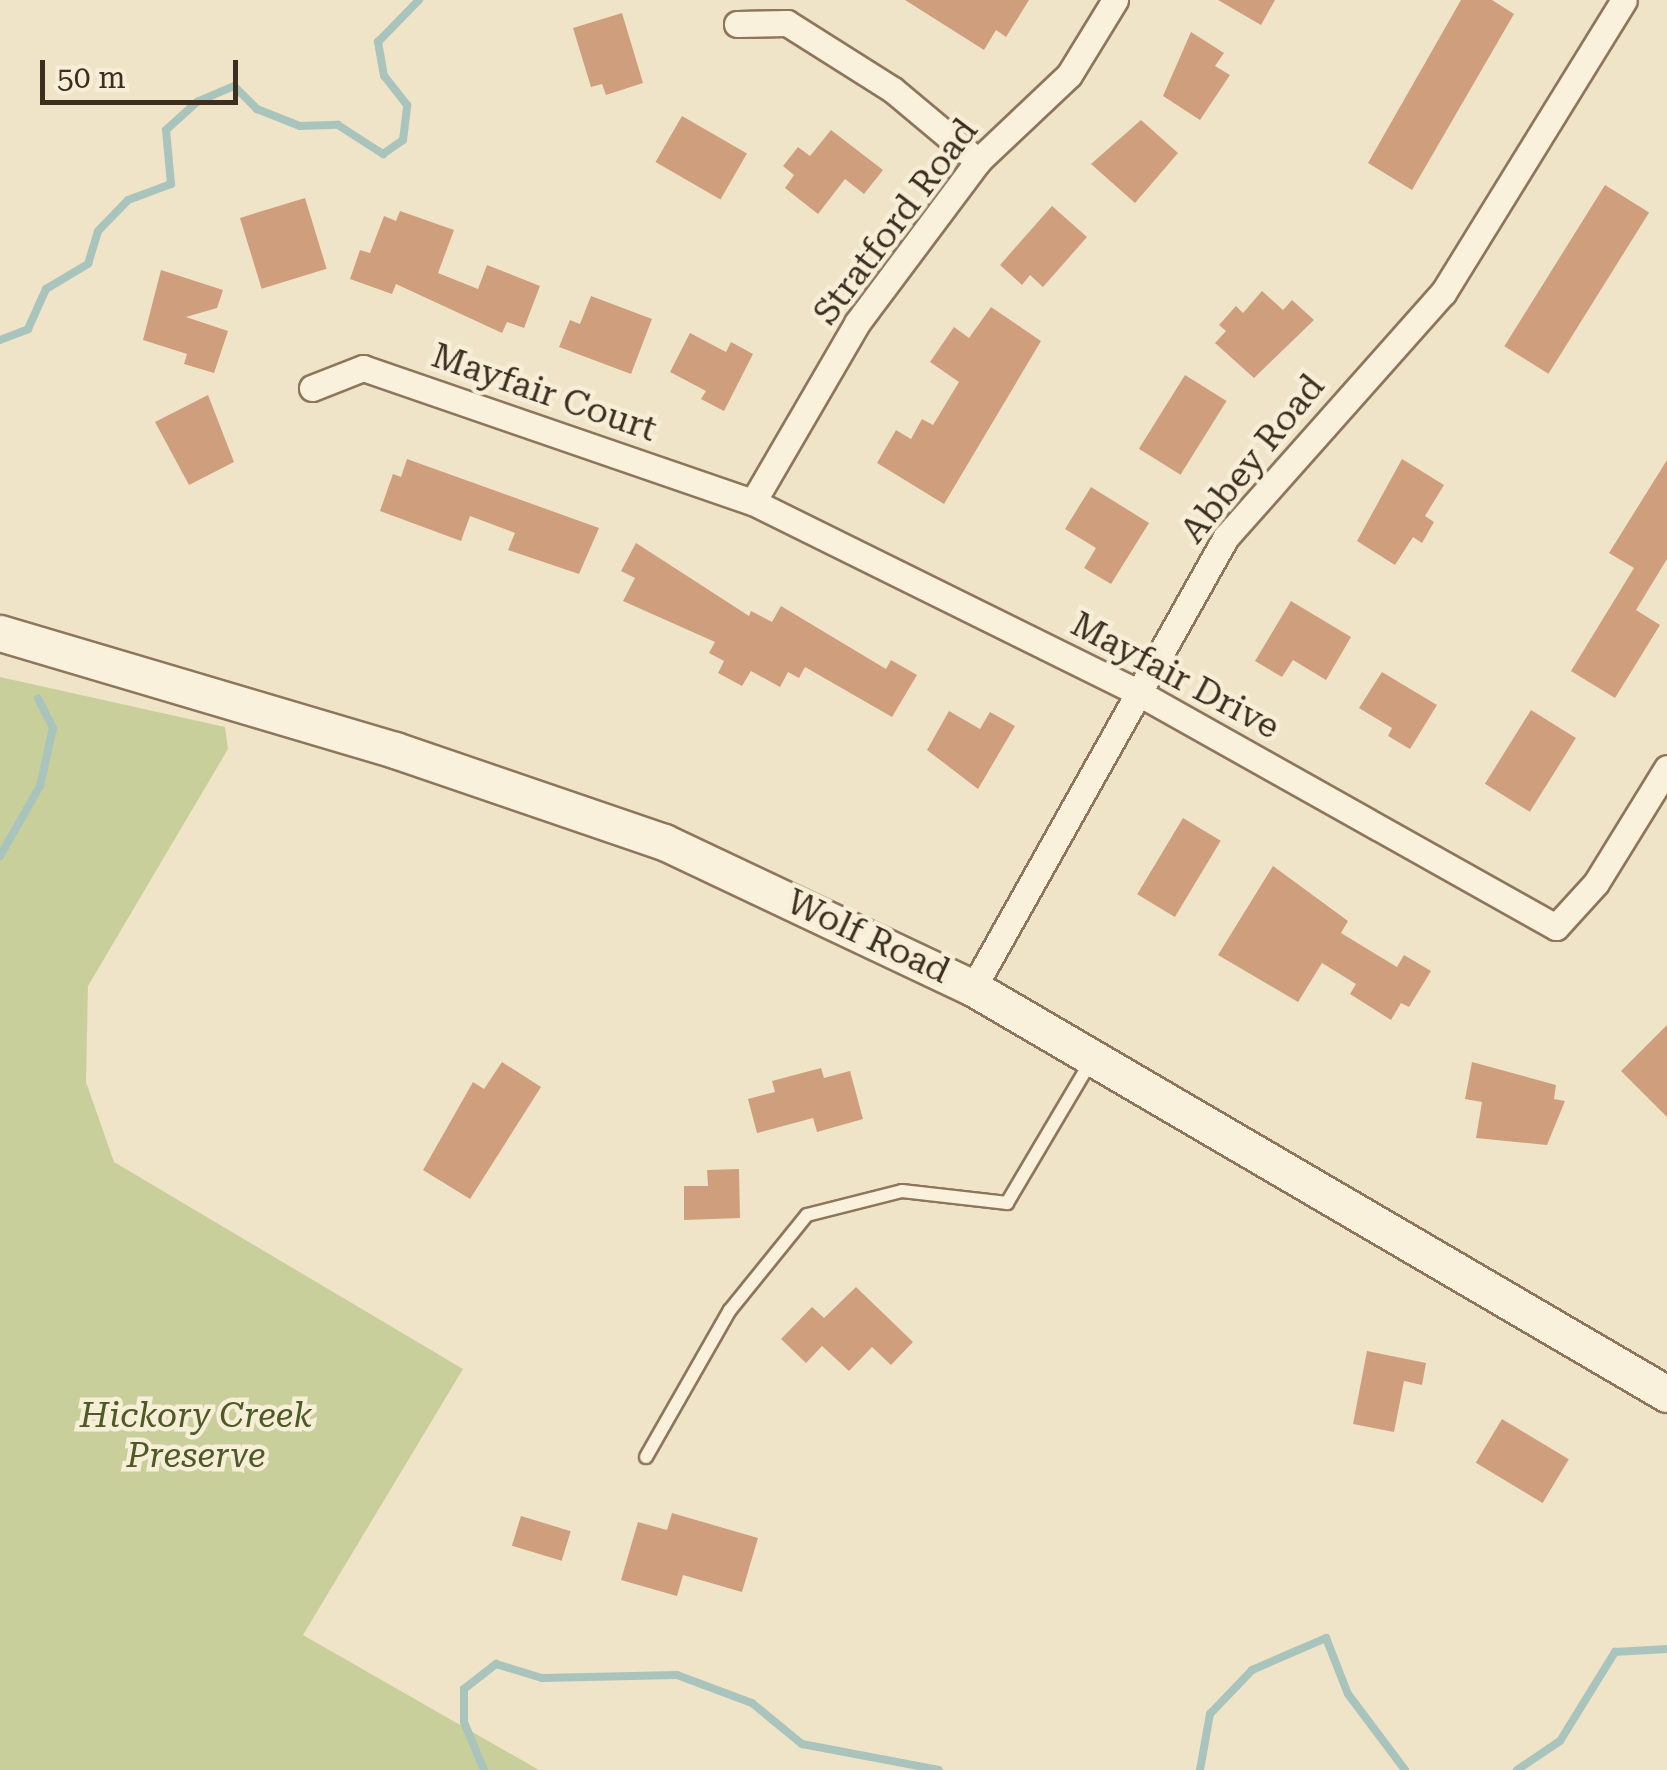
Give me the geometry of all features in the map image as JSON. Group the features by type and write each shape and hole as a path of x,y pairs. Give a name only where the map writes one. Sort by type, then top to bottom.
{"main road":[{"name":"Wolf Road","path":"0,633 395,750 664,842 974,988 1667,1394"}],"street":[{"name":"Stratford Road","path":"753,502 856,323 978,161 1068,75 1115,0"},
{"name":"Abbey Road","path":"974,988 1226,537 1444,293 1624,0"},
{"path":"737,24 788,23 893,90 978,161"},
{"name":"Mayfair Court","path":"312,388 363,368 753,502"},
{"name":"Mayfair Drive","path":"753,502 1137,692 1556,927 1596,884 1667,768"}],"lane":[{"path":"646,1457 730,1310 806,1215 902,1191 1007,1203 1094,1057"}],"green space":[{"name":"Hickory Creek Preserve","path":"0,677 225,727 228,749 88,986 86,1082 114,1162 463,1369 303,1635 539,1770 0,1770"}],"building":[{"path":"905,0 1029,0 1006,37 996,30 984,50"},
{"path":"1218,0 1275,0 1261,25"},
{"path":"1461,0 1492,0 1514,14 1412,190 1368,163"},
{"path":"622,13 643,83 606,95 602,84 591,87 573,28"},
{"path":"1191,32 1224,53 1215,66 1230,75 1200,120 1163,96"},
{"path":"682,116 747,154 720,199 656,162"},
{"path":"1141,120 1178,153 1135,203 1091,164"},
{"path":"831,130 883,170 864,194 845,179 818,214 785,188 794,175 783,166 798,147 810,156"},
{"path":"1605,185 1649,213 1548,374 1504,346"},
{"path":"305,198 327,269 262,289 240,218"},
{"path":"1052,206 1087,237 1043,287 1030,275 1022,285 1000,265"},
{"path":"400,211 454,230 438,273 478,289 487,265 540,286 524,328 507,322 502,333 396,284 392,294 350,279 360,250 370,253 384,216 396,221"},
{"path":"161,270 223,290 217,308 186,317 228,331 214,373 184,364 187,354 143,340"},
{"path":"1262,291 1283,310 1292,300 1314,320 1254,378 1215,343 1226,331 1219,325 1236,306 1243,313"},
{"path":"591,296 652,319 631,374 559,347 570,320 580,324"},
{"path":"991,307 1041,341 944,504 877,463 896,430 911,439 922,419 933,425 959,382 930,362 954,327 969,338"},
{"path":"690,333 726,352 731,342 753,354 724,411 701,399 706,391 670,372"},
{"path":"1185,375 1227,401 1180,475 1139,449"},
{"path":"208,395 234,462 189,485 155,422"},
{"path":"407,459 599,528 579,574 508,550 515,533 470,516 461,541 380,511 393,474 401,477"},
{"path":"1402,459 1444,485 1425,516 1434,522 1422,543 1413,537 1395,565 1357,541"},
{"path":"1667,460 1667,559 1636,610 1660,625 1615,698 1571,671 1634,568 1609,553"},
{"path":"1091,487 1149,523 1111,584 1084,568 1096,548 1065,529"},
{"path":"636,543 749,616 751,611 772,622 781,606 886,669 891,660 917,675 892,717 805,667 799,678 788,672 780,687 751,671 742,686 718,673 724,661 709,653 715,642 623,601 635,578 621,571"},
{"path":"1291,601 1351,637 1326,680 1293,660 1282,677 1255,661"},
{"path":"1382,672 1437,705 1410,749 1388,736 1392,728 1359,708"},
{"path":"1531,710 1576,738 1530,812 1485,784"},
{"path":"949,711 980,729 990,712 1015,726 978,789 927,750"},
{"path":"1183,818 1221,841 1175,917 1137,894"},
{"path":"1273,866 1348,921 1341,933 1397,967 1404,955 1431,971 1409,1007 1401,1003 1391,1020 1350,994 1356,984 1322,963 1298,1002 1218,955"},
{"path":"1667,1025 1667,1117 1621,1071"},
{"path":"502,1062 541,1087 470,1199 423,1170 473,1082 484,1089"},
{"path":"1472,1062 1556,1085 1554,1099 1565,1101 1547,1145 1476,1138 1482,1102 1465,1099"},
{"path":"821,1068 824,1078 850,1071 863,1119 817,1132 813,1118 757,1133 748,1099 775,1092 772,1081"},
{"path":"739,1169 740,1218 684,1220 684,1186 708,1186 707,1170"},
{"path":"856,1287 913,1342 891,1365 872,1347 849,1371 822,1346 806,1363 781,1339 812,1307 824,1318"},
{"path":"1367,1351 1426,1363 1422,1385 1404,1381 1394,1432 1353,1424"},
{"path":"1502,1419 1569,1459 1543,1503 1476,1463"},
{"path":"672,1513 758,1538 742,1592 683,1575 677,1596 621,1580 638,1522 667,1530"},
{"path":"521,1516 571,1531 562,1561 512,1546"}],"waterway":[{"path":"0,340 28,329 46,289 88,264 98,231 128,200 171,184 166,130 197,102 234,86 257,109 300,126 338,125 383,154 403,140 407,105 384,76 378,42 419,0"},
{"path":"0,856 40,786 53,728 38,699"},
{"path":"1200,1770 1210,1714 1252,1670 1326,1638 1348,1694 1405,1770"},
{"path":"1517,1770 1560,1741 1615,1652 1667,1649"},
{"path":"484,1770 464,1722 464,1689 496,1664 542,1678 677,1675 752,1703 802,1744 939,1770"}]}
